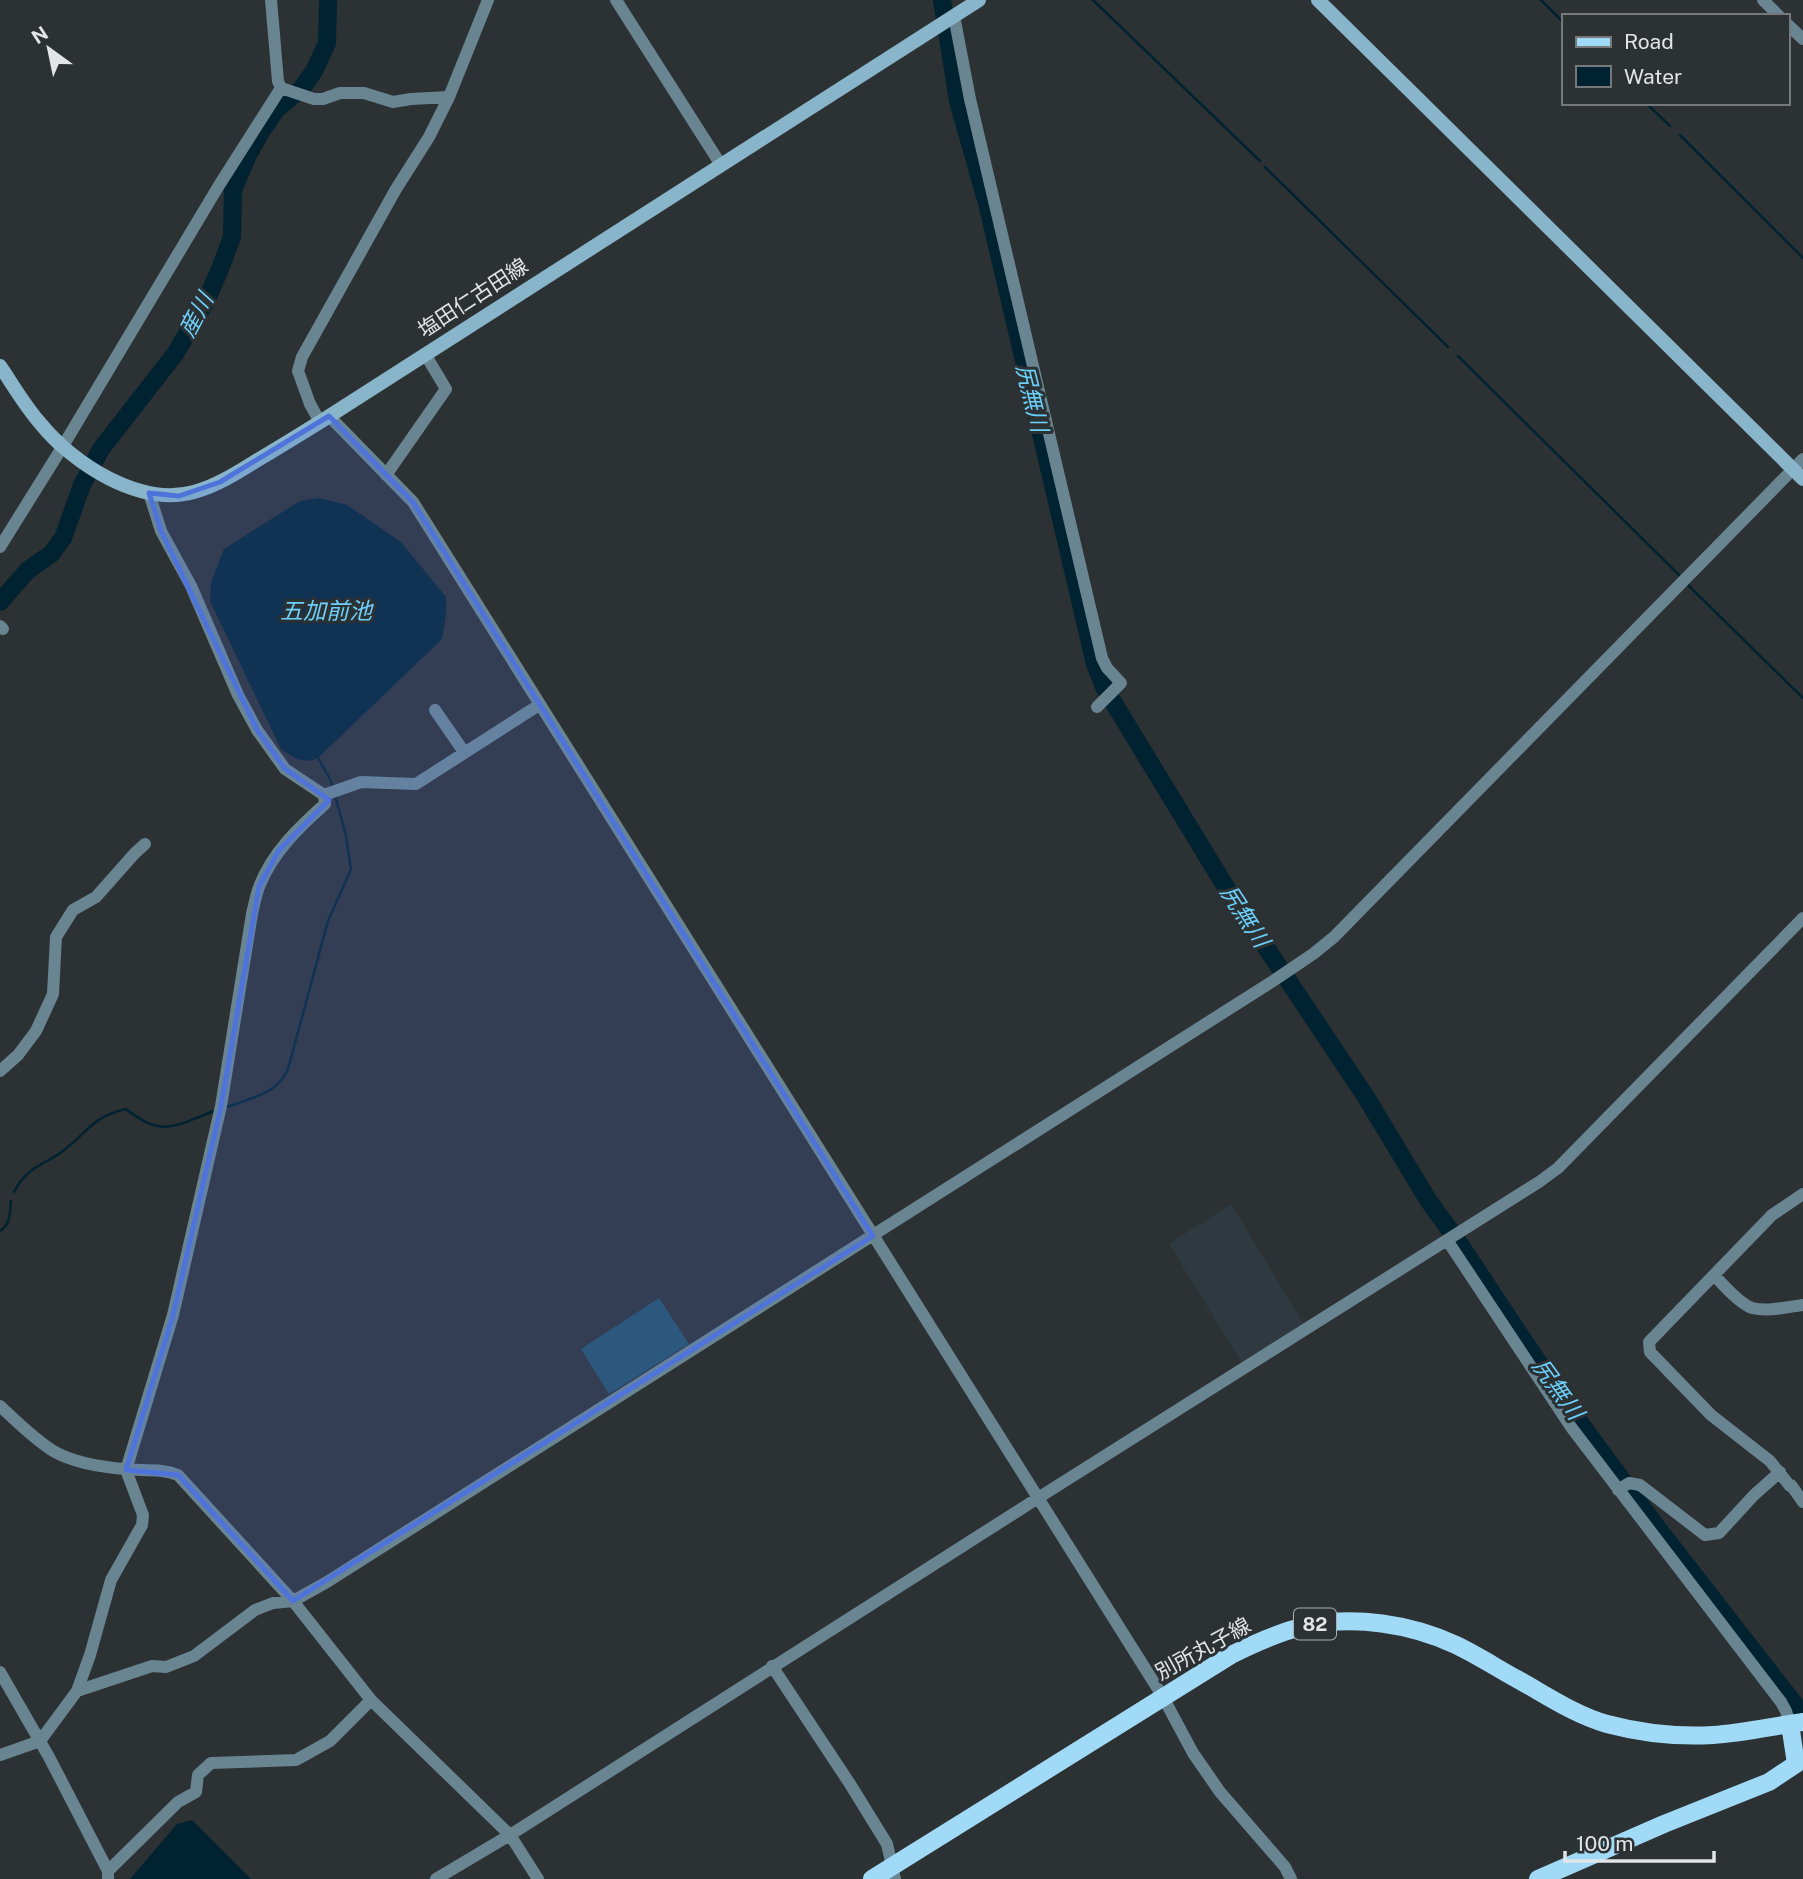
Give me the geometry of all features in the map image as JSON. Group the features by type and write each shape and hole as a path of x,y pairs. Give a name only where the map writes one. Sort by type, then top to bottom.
{"main road":[{"name":"塩田仁古田線","path":"0,366 40,424 79,459 111,479 163,496 179,496 209,486 241,470 325,419 979,0"},
{"path":"1318,0 1800,469"},
{"name":"別所丸子線","path":"872,1879 894,1872 1231,1655 1257,1642 1305,1626 1331,1622 1365,1622 1396,1626 1456,1645 1560,1704 1604,1723 1630,1729 1683,1735 1714,1735 1797,1723"},
{"path":"1538,1879 1769,1782 1800,1763 1797,1723"}],"street":[{"path":"271,0 278,81 286,90 314,99 324,99 340,93 364,93 393,102 449,97"},
{"path":"488,0 449,97 429,137 396,189 302,357 298,371 310,404 413,502 1163,1697 1199,1763 1220,1792 1285,1867 1291,1879"},
{"path":"616,0 720,165"},
{"path":"1763,0 1777,14"},
{"path":"952,17 1102,658 1107,668 1121,682 1100,704"},
{"path":"1789,26 1803,39"},
{"path":"0,547 218,187 286,90"},
{"path":"386,475 446,389 425,354"},
{"path":"77,1692 152,1666 166,1667 194,1656 255,1610 273,1603 293,1601 327,1582 1313,954 1334,937 1800,469"},
{"path":"0,1755 40,1741 77,1692 111,1580 142,1525 143,1515 126,1470 173,1315 221,1106 252,914 259,886 279,850 300,825 325,804 324,795 285,769 257,730 223,662 191,586 161,531 149,493"},
{"path":"324,795 361,782 416,785 540,705"},
{"path":"435,710 464,752"},
{"path":"0,1071 18,1055 36,1031 52,994 56,937 73,910 96,897 145,844"},
{"path":"436,1879 510,1835 772,1666 1539,1182 1558,1168 1803,918"},
{"path":"1803,1194 1772,1215 1648,1342 1650,1352 1711,1415 1770,1461 1790,1486 1797,1482 1803,1502"},
{"path":"1447,1240 1571,1427 1623,1487 1797,1723"},
{"path":"1714,1275 1750,1307 1766,1309 1803,1305"},
{"path":"0,1406 53,1451 87,1464 126,1470 169,1471 178,1475 293,1601 371,1700 510,1835 538,1879"},
{"path":"1623,1487 1640,1485 1704,1535 1719,1534 1754,1495 1780,1472"},
{"path":"772,1666 887,1844 894,1872"},
{"path":"0,1672 40,1741 108,1875 178,1802 196,1792 198,1775 211,1763 296,1760 330,1741 371,1700"}],"highlighted area":[{"path":"329,416 413,502 873,1236 293,1601 178,1475 126,1470 173,1315 221,1106 259,886 279,850 329,800 285,769 257,730 161,531 149,493 179,496 220,482"}],"shaded area":[{"path":"1231,1204 1305,1326 1243,1365 1169,1244"},
{"path":"659,1298 689,1344 609,1394 581,1349"}],"water":[{"name":"五加前池","path":"319,498 347,505 401,542 446,597 446,614 442,639 318,758 303,761 281,749 210,601 211,582 224,549 300,501"},
{"path":"192,1820 251,1879 130,1879 177,1824"}],"waterway":[{"name":"産川","path":"0,602 28,570 51,554 63,538 82,485 101,449 175,354 205,303 232,237 233,190 261,132 276,110 302,88 314,71 327,43 328,0"},
{"name":"尻無川","path":"942,0 958,101 987,203 1095,664 1104,687 1227,889 1366,1097 1428,1200 1581,1424 1656,1526 1803,1715"},
{"path":"1093,0 1260,161"},
{"path":"1541,0 1562,21"},
{"path":"1648,105 1670,126"},
{"path":"1680,135 1803,258"},
{"path":"1265,167 1448,347"},
{"path":"1458,356 1680,576"},
{"path":"1688,585 1803,698"},
{"path":"318,758 333,789"},
{"path":"227,1107 271,1089 284,1077 288,1069 328,921 351,869 335,795"},
{"path":"14,1192 30,1171 63,1151 98,1121 115,1112 126,1109 149,1124 168,1126 178,1125 214,1111"},
{"path":"0,1231 8,1221 11,1201"}]}
